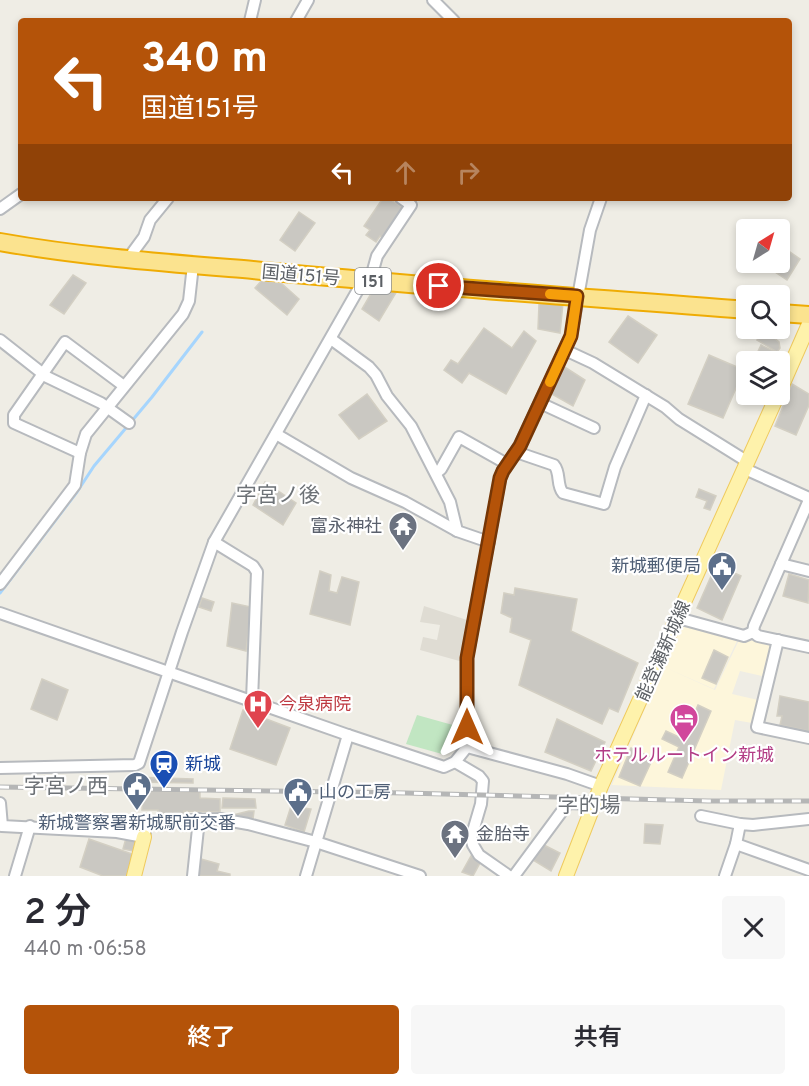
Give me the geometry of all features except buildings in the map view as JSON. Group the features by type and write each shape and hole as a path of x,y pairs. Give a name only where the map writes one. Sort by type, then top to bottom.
{"highway":[{"name":"国道151号","path":"0,242 44,250 365,281 736,309"},
{"path":"790,314 809,315"}],"main road":[{"path":"790,367 809,324"},
{"name":"能登瀬新城線","path":"566,876 593,804 773,405"},
{"path":"134,876 144,837"}],"street":[{"path":"251,18 255,0"},
{"path":"298,18 308,0"},
{"path":"433,0 451,18"},
{"path":"0,209 18,196"},
{"path":"132,259 133,252 144,237 150,220 166,201"},
{"path":"0,613 444,767 455,762 467,747 467,658 500,478 516,452 565,350 574,324 590,230 600,201"},
{"path":"0,768 139,763 214,542 365,281 377,256 414,202"},
{"path":"0,584 75,485 80,453 86,434 183,314 192,288 193,265"},
{"path":"331,339 369,367 387,396 411,426 450,502 457,531"},
{"path":"0,340 43,374 107,407 129,423"},
{"path":"80,453 14,423 14,415 65,342 124,386"},
{"path":"565,350 593,363 646,395 746,466 809,499 753,632"},
{"path":"516,452 554,465 558,470 559,489 563,493 604,504 615,467 646,395"},
{"path":"540,403 594,428"},
{"path":"276,434 351,478 405,502 457,531 489,542"},
{"path":"436,473 441,469 459,437 507,464"},
{"path":"214,542 253,566 257,572 252,700"},
{"path":"781,564 809,571"},
{"path":"678,618 744,636 753,632"},
{"path":"753,632 758,636 809,647"},
{"path":"778,640 757,727 809,738"},
{"path":"306,876 348,735"},
{"path":"467,747 567,774 601,786"},
{"path":"455,762 479,776 483,781 481,804 471,838 473,845 479,855 509,876"},
{"path":"0,803 2,826 117,832 144,837 147,822 220,819 316,842 388,871 420,876"},
{"path":"514,876 568,804 593,804"},
{"path":"701,816 753,825 809,819"},
{"path":"194,876 199,819"},
{"path":"725,876 740,824"},
{"path":"15,876 30,826"},
{"path":"736,844 809,870"}],"shaded area":[{"path":"424,606 470,621 463,662 420,650 423,637 437,640 440,625 420,622"},
{"path":"682,623 739,637 714,689 664,667 715,690 740,638 769,644 762,676 740,671 732,694 758,700 752,723 735,720 721,790 612,785"}],"green space":[{"path":"417,715 460,727 456,740 442,754 406,744"}],"waterway":[{"path":"0,593 77,492 94,466 152,397 202,332"}],"railway":[{"path":"0,787 809,801"}],"slow traffic":[{"path":"550,294 577,296 571,336 550,382"}],"place":[{"name":"富永神社","path":"403,552"},
{"name":"新城郵便局","path":"722,592"},
{"name":"今泉病院","path":"258,730"},
{"name":"ホテルルートイン新城","path":"684,744"},
{"name":"新城","path":"164,790"},
{"name":"新城警察署新城駅前交番","path":"137,812"},
{"name":"山の工房","path":"298,818"},
{"name":"金胎寺","path":"455,860"}],"district":[{"name":"字宮ノ後","path":"278,495"},
{"name":"字宮ノ西","path":"66,786"},
{"name":"字的場","path":"589,805"}],"route":[{"path":"439,286 577,296 571,336 520,446 500,478 467,658 467,727"}]}
